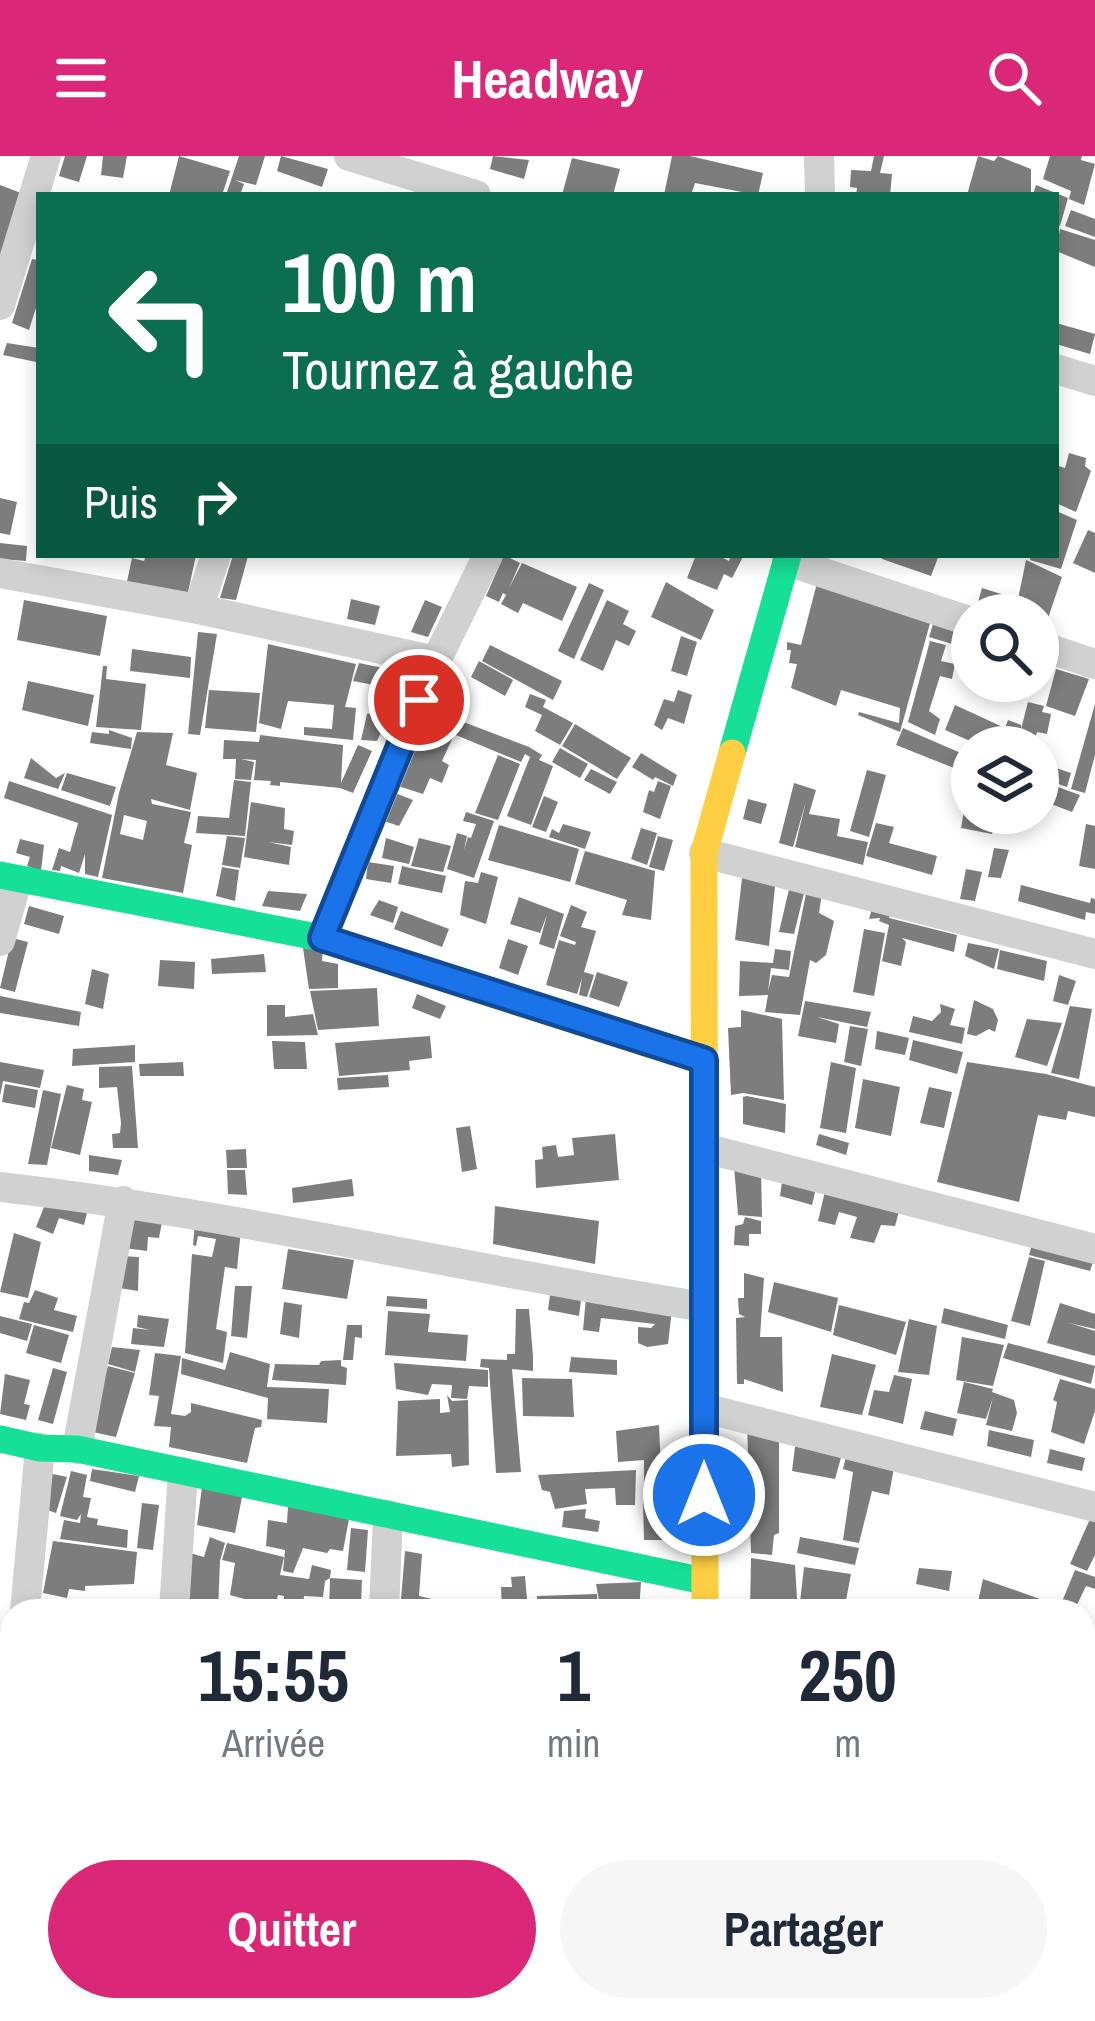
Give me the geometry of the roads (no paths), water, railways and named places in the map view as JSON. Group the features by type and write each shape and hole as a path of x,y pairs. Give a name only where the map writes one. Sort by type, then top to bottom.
{"street":[{"path":"39,192 46,156"},
{"path":"349,156 466,192"},
{"path":"819,156 820,192"},
{"path":"0,305 32,225"},
{"path":"1059,370 1095,381"},
{"path":"198,610 215,558"},
{"path":"322,938 436,661 487,558"},
{"path":"705,1599 704,854 788,558 951,615"},
{"path":"0,573 436,661"},
{"path":"1059,652 1095,664"},
{"path":"704,854 1095,954"},
{"path":"0,941 9,878 322,938 704,1060"},
{"path":"704,1148 1095,1249"},
{"path":"0,1187 123,1201 704,1307"},
{"path":"77,1450 123,1201"},
{"path":"704,1408 1095,1507"},
{"path":"0,1439 77,1450 704,1581"},
{"path":"26,1599 40,1448"},
{"path":"175,1599 183,1472"},
{"path":"384,1599 388,1515"}]}
